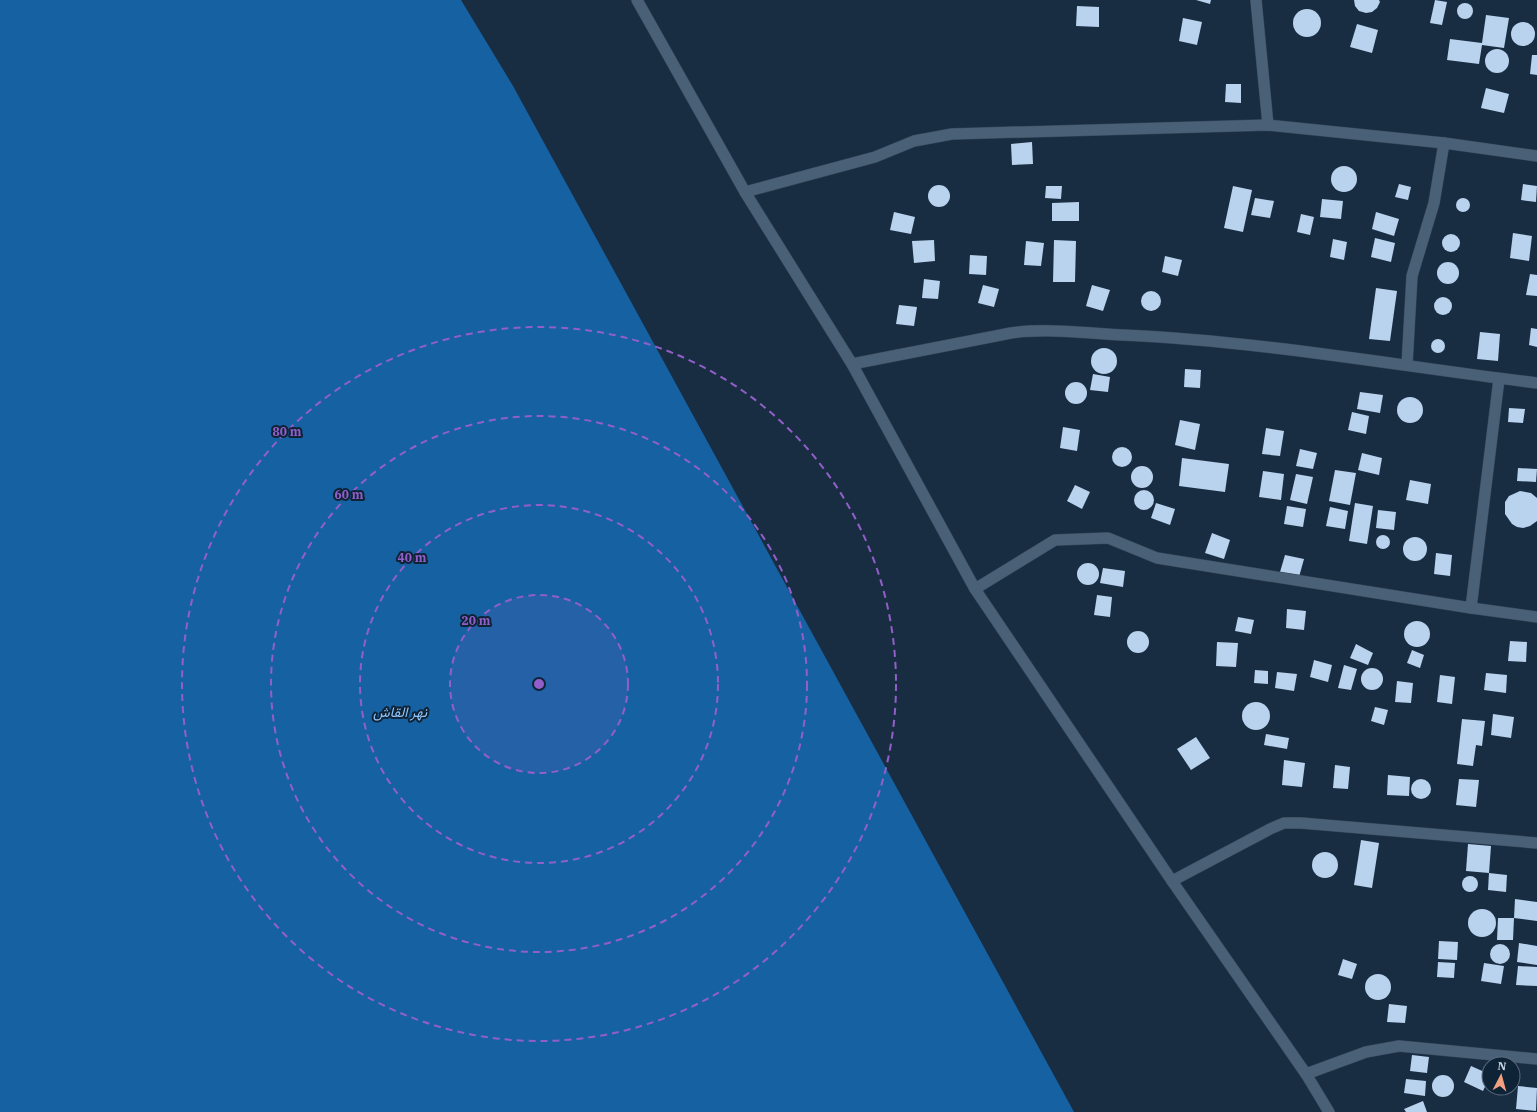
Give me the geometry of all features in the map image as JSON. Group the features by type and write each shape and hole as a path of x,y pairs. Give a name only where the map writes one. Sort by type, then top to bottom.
{"street":[{"path":"637,0 745,192 852,364 976,589 1172,881 1306,1074 1329,1112"},
{"path":"1256,0 1268,126"},
{"path":"745,192 875,157 914,141 952,134 1268,126 1444,143 1537,156"},
{"path":"1407,365 1412,276 1434,203 1444,143"},
{"path":"852,364 1011,333 1035,331 1173,337 1407,365 1499,379 1537,383"},
{"path":"1471,608 1499,379"},
{"path":"976,589 1055,540 1108,538 1157,558 1471,608 1537,617"},
{"path":"1172,881 1270,828 1284,824 1308,824 1537,843"},
{"path":"1306,1074 1366,1052 1399,1046 1537,1059"}],"water":[{"name":"نهر القاش","path":"0,0 461,0 513,86 1074,1112 0,1112"}],"building":[{"path":"1196,0 1211,0 1210,4"},
{"path":"1354,0 1379,0 1380,2 1377,8 1372,12 1366,13 1359,11 1355,6"},
{"path":"1435,0 1447,2 1442,25 1430,23"},
{"path":"1462,3 1468,3 1473,8 1471,17 1468,19 1462,19 1457,14 1457,8"},
{"path":"1077,6 1099,7 1099,27 1076,26"},
{"path":"1307,9 1317,13 1321,23 1317,33 1307,37 1297,33 1293,23 1297,13"},
{"path":"1486,15 1509,18 1504,48 1482,45 1479,64 1447,60 1450,39 1482,43"},
{"path":"1183,18 1202,22 1197,45 1179,41"},
{"path":"1523,22 1531,26 1535,34 1531,42 1523,46 1515,42 1511,34 1515,26"},
{"path":"1357,24 1378,30 1372,53 1350,47"},
{"path":"1497,49 1506,52 1509,61 1506,70 1497,73 1488,70 1485,61 1488,52"},
{"path":"1532,55 1537,55 1537,75 1530,74"},
{"path":"1226,84 1241,84 1241,103 1225,102"},
{"path":"1486,88 1509,94 1504,113 1481,108"},
{"path":"1032,142 1033,164 1012,165 1011,144"},
{"path":"1344,166 1353,170 1357,179 1353,188 1344,192 1335,188 1331,179 1335,170"},
{"path":"1399,184 1411,187 1408,200 1395,197"},
{"path":"1523,184 1537,186 1536,202 1521,200"},
{"path":"939,185 947,188 950,196 947,204 939,207 931,204 928,196 931,188"},
{"path":"1046,186 1062,186 1061,199 1045,198"},
{"path":"1233,186 1252,190 1243,232 1224,228"},
{"path":"1255,198 1274,201 1270,218 1251,215"},
{"path":"1460,198 1466,198 1470,202 1470,208 1466,212 1460,212 1456,208 1456,202"},
{"path":"1322,199 1343,201 1341,219 1320,217"},
{"path":"1079,202 1079,221 1052,221 1052,203"},
{"path":"894,212 915,217 911,234 890,230"},
{"path":"1376,212 1399,219 1394,236 1372,229"},
{"path":"1301,214 1314,217 1310,235 1297,232"},
{"path":"1513,233 1532,236 1529,261 1510,258"},
{"path":"1451,234 1455,235 1459,239 1459,247 1455,251 1451,252 1447,251 1443,247 1442,243 1443,239 1447,235"},
{"path":"1375,238 1395,243 1391,262 1371,257"},
{"path":"1333,239 1347,242 1344,260 1330,257"},
{"path":"934,240 935,261 914,263 912,241"},
{"path":"1054,240 1076,241 1075,282 1053,282"},
{"path":"1026,241 1044,243 1041,266 1024,265"},
{"path":"970,255 987,256 986,275 969,274"},
{"path":"1165,256 1182,260 1178,276 1162,272"},
{"path":"1448,262 1456,265 1459,273 1456,281 1448,284 1440,281 1437,273 1440,265"},
{"path":"1530,274 1537,275 1537,296 1526,295"},
{"path":"924,279 940,281 938,299 922,298"},
{"path":"983,285 999,289 994,307 978,303"},
{"path":"1092,285 1110,290 1103,311 1086,306"},
{"path":"1376,288 1397,291 1390,341 1369,339"},
{"path":"1151,291 1158,294 1161,301 1158,308 1151,311 1144,308 1141,301 1144,294"},
{"path":"1439,297 1447,297 1452,302 1450,313 1447,315 1439,315 1434,310 1434,302"},
{"path":"899,305 917,307 914,326 896,324"},
{"path":"1531,328 1537,329 1537,347 1529,345"},
{"path":"1480,332 1500,334 1498,361 1477,359"},
{"path":"1438,339 1443,341 1445,346 1443,351 1438,353 1433,351 1431,346 1433,341"},
{"path":"1104,348 1113,352 1117,361 1113,370 1104,374 1095,370 1091,361 1095,352"},
{"path":"1185,369 1201,370 1200,388 1184,387"},
{"path":"1093,374 1110,377 1108,392 1090,390"},
{"path":"1076,382 1084,385 1087,393 1084,401 1076,404 1068,401 1065,393 1068,385"},
{"path":"1360,392 1383,395 1380,413 1357,409"},
{"path":"1410,397 1419,401 1423,410 1419,419 1410,423 1401,419 1397,410 1401,401"},
{"path":"1509,408 1525,409 1523,423 1508,422"},
{"path":"1352,412 1369,416 1366,434 1348,430"},
{"path":"1180,420 1200,424 1195,450 1175,445"},
{"path":"1063,427 1080,430 1077,451 1060,448"},
{"path":"1266,428 1284,431 1280,456 1262,454"},
{"path":"1122,447 1129,450 1132,457 1129,464 1122,467 1115,464 1112,457 1115,450"},
{"path":"1300,449 1317,453 1313,469 1296,466"},
{"path":"1362,453 1382,458 1379,475 1358,470"},
{"path":"1182,458 1229,464 1225,492 1179,486"},
{"path":"1142,466 1150,469 1153,477 1150,485 1142,488 1134,485 1131,477 1134,469"},
{"path":"1518,468 1537,469 1536,482 1517,481"},
{"path":"1335,470 1356,473 1350,505 1329,501"},
{"path":"1263,471 1284,474 1281,500 1259,497"},
{"path":"1296,474 1313,477 1307,504 1290,500"},
{"path":"1410,480 1431,484 1428,504 1406,500"},
{"path":"1075,485 1090,492 1082,509 1067,501"},
{"path":"1144,490 1151,493 1154,500 1151,507 1144,510 1137,507 1134,500 1137,493"},
{"path":"1520,491 1531,493 1537,498 1537,521 1530,526 1523,528 1512,524 1505,514 1505,502 1509,496"},
{"path":"1156,503 1175,509 1170,525 1151,518"},
{"path":"1355,503 1373,506 1367,544 1349,541"},
{"path":"1287,506 1306,509 1303,527 1284,524"},
{"path":"1330,507 1348,511 1345,529 1326,526"},
{"path":"1378,510 1396,512 1394,530 1376,528"},
{"path":"1212,533 1230,540 1224,559 1205,553"},
{"path":"1383,535 1388,537 1390,542 1388,547 1383,549 1378,547 1376,542 1378,537"},
{"path":"1415,537 1420,538 1426,544 1426,554 1420,560 1415,561 1410,560 1404,554 1403,549 1404,544 1410,538"},
{"path":"1436,553 1452,555 1450,576 1434,574"},
{"path":"1285,555 1304,559 1299,577 1280,572"},
{"path":"1088,563 1096,566 1099,574 1096,582 1088,585 1080,582 1077,574 1080,566"},
{"path":"1103,568 1125,571 1123,587 1100,583"},
{"path":"1097,595 1112,597 1110,617 1094,615"},
{"path":"1287,609 1306,611 1304,630 1286,628"},
{"path":"1238,617 1254,620 1251,634 1235,631"},
{"path":"1417,621 1426,625 1430,634 1426,643 1417,647 1408,643 1404,634 1408,625"},
{"path":"1138,631 1146,634 1149,642 1146,650 1138,653 1130,650 1127,642 1130,634"},
{"path":"1510,641 1527,642 1526,662 1508,661"},
{"path":"1217,642 1238,643 1236,667 1216,666"},
{"path":"1356,644 1373,653 1368,665 1350,658"},
{"path":"1412,650 1424,655 1420,668 1407,663"},
{"path":"1314,660 1332,665 1328,682 1310,677"},
{"path":"1344,665 1357,669 1351,690 1338,688"},
{"path":"1372,668 1380,671 1383,679 1380,687 1372,690 1364,687 1361,679 1364,671"},
{"path":"1255,670 1268,671 1268,684 1254,683"},
{"path":"1277,672 1297,674 1294,691 1275,688"},
{"path":"1486,673 1507,675 1506,693 1484,690"},
{"path":"1440,675 1455,677 1452,704 1437,702"},
{"path":"1397,681 1413,683 1411,703 1395,702"},
{"path":"1256,702 1266,706 1270,716 1266,726 1256,730 1246,726 1242,716 1246,706"},
{"path":"1375,707 1388,710 1384,725 1371,721"},
{"path":"1493,714 1514,717 1511,738 1491,735"},
{"path":"1462,719 1485,721 1482,746 1476,745 1473,766 1457,764"},
{"path":"1266,734 1289,738 1287,749 1264,745"},
{"path":"1196,737 1210,758 1191,770 1177,749"},
{"path":"1284,760 1305,763 1302,787 1282,785"},
{"path":"1335,765 1350,767 1348,789 1333,788"},
{"path":"1388,775 1410,777 1409,796 1387,795"},
{"path":"1421,779 1428,782 1431,789 1428,796 1421,799 1414,796 1411,789 1414,782"},
{"path":"1459,779 1479,780 1476,807 1456,805"},
{"path":"1361,840 1379,843 1372,888 1354,885"},
{"path":"1468,844 1491,846 1489,873 1466,871"},
{"path":"1325,852 1334,856 1338,865 1334,874 1325,878 1316,874 1312,865 1316,856"},
{"path":"1489,873 1507,875 1506,892 1488,890"},
{"path":"1470,876 1477,881 1478,884 1473,891 1470,892 1463,887 1462,884 1467,877"},
{"path":"1515,899 1537,902 1537,921 1514,918"},
{"path":"1482,909 1492,913 1496,923 1492,933 1482,937 1472,933 1468,923 1472,913"},
{"path":"1498,918 1514,918 1513,940 1497,940"},
{"path":"1439,941 1458,942 1457,960 1438,959"},
{"path":"1519,943 1537,946 1537,965 1517,962"},
{"path":"1500,944 1507,947 1510,954 1507,961 1500,964 1493,961 1490,954 1493,947"},
{"path":"1343,959 1357,964 1352,979 1338,975"},
{"path":"1438,962 1455,963 1454,978 1437,977"},
{"path":"1484,963 1504,966 1501,984 1481,981"},
{"path":"1518,966 1537,967 1537,986 1516,985"},
{"path":"1378,974 1387,978 1391,987 1387,996 1378,1000 1369,996 1365,987 1369,978"},
{"path":"1389,1004 1407,1006 1405,1023 1387,1022"},
{"path":"1412,1055 1429,1057 1427,1073 1410,1071"},
{"path":"1471,1066 1481,1070 1481,1090 1464,1082"},
{"path":"1443,1075 1451,1078 1454,1086 1451,1094 1443,1097 1435,1094 1432,1086 1435,1078"},
{"path":"1406,1079 1426,1081 1425,1096 1404,1093"},
{"path":"1521,1086 1537,1088 1536,1111 1516,1109 1517,1096 1521,1096"},
{"path":"1423,1101 1427,1112 1406,1112 1404,1109"}]}
